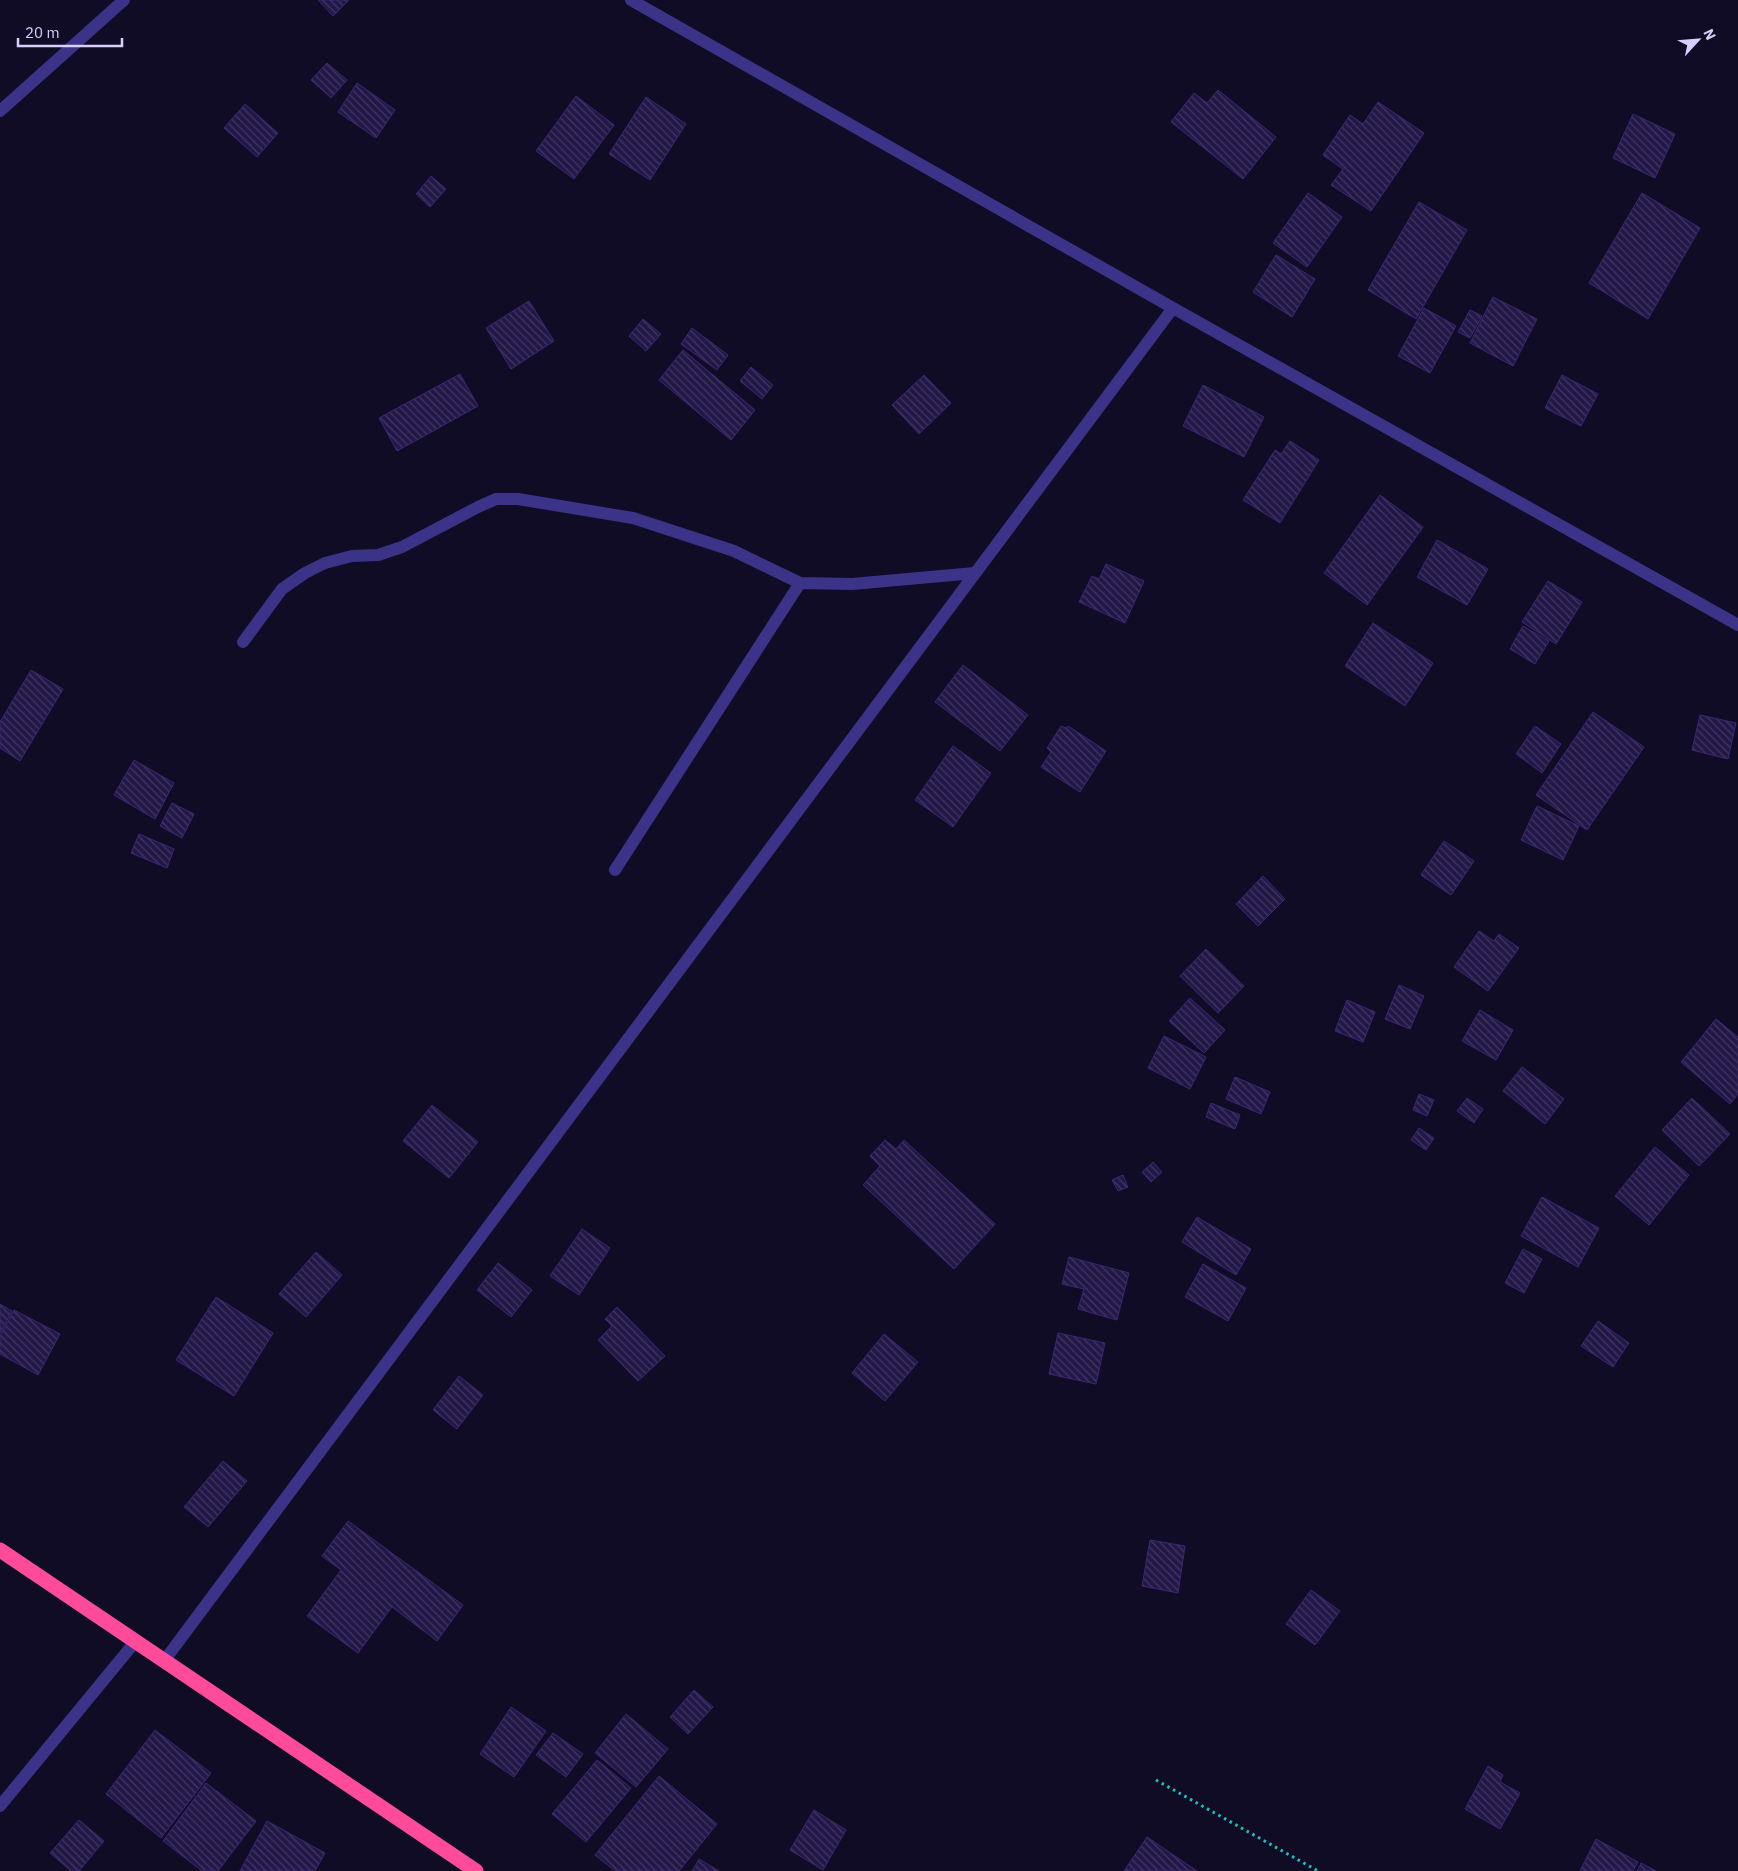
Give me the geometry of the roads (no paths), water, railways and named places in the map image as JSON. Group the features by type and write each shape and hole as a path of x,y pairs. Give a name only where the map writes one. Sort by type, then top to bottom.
{"highway":[{"path":"0,1550 476,1871"}],"street":[{"path":"0,111 124,0"},
{"path":"631,0 1173,308 1738,625"},
{"path":"164,1661 1173,308"},
{"path":"243,642 282,590 305,573 352,556 378,554 402,547 496,499 518,499 633,518 734,551 800,583 852,584 975,573"},
{"path":"615,870 800,583"},
{"path":"0,1806 135,1642"}]}
